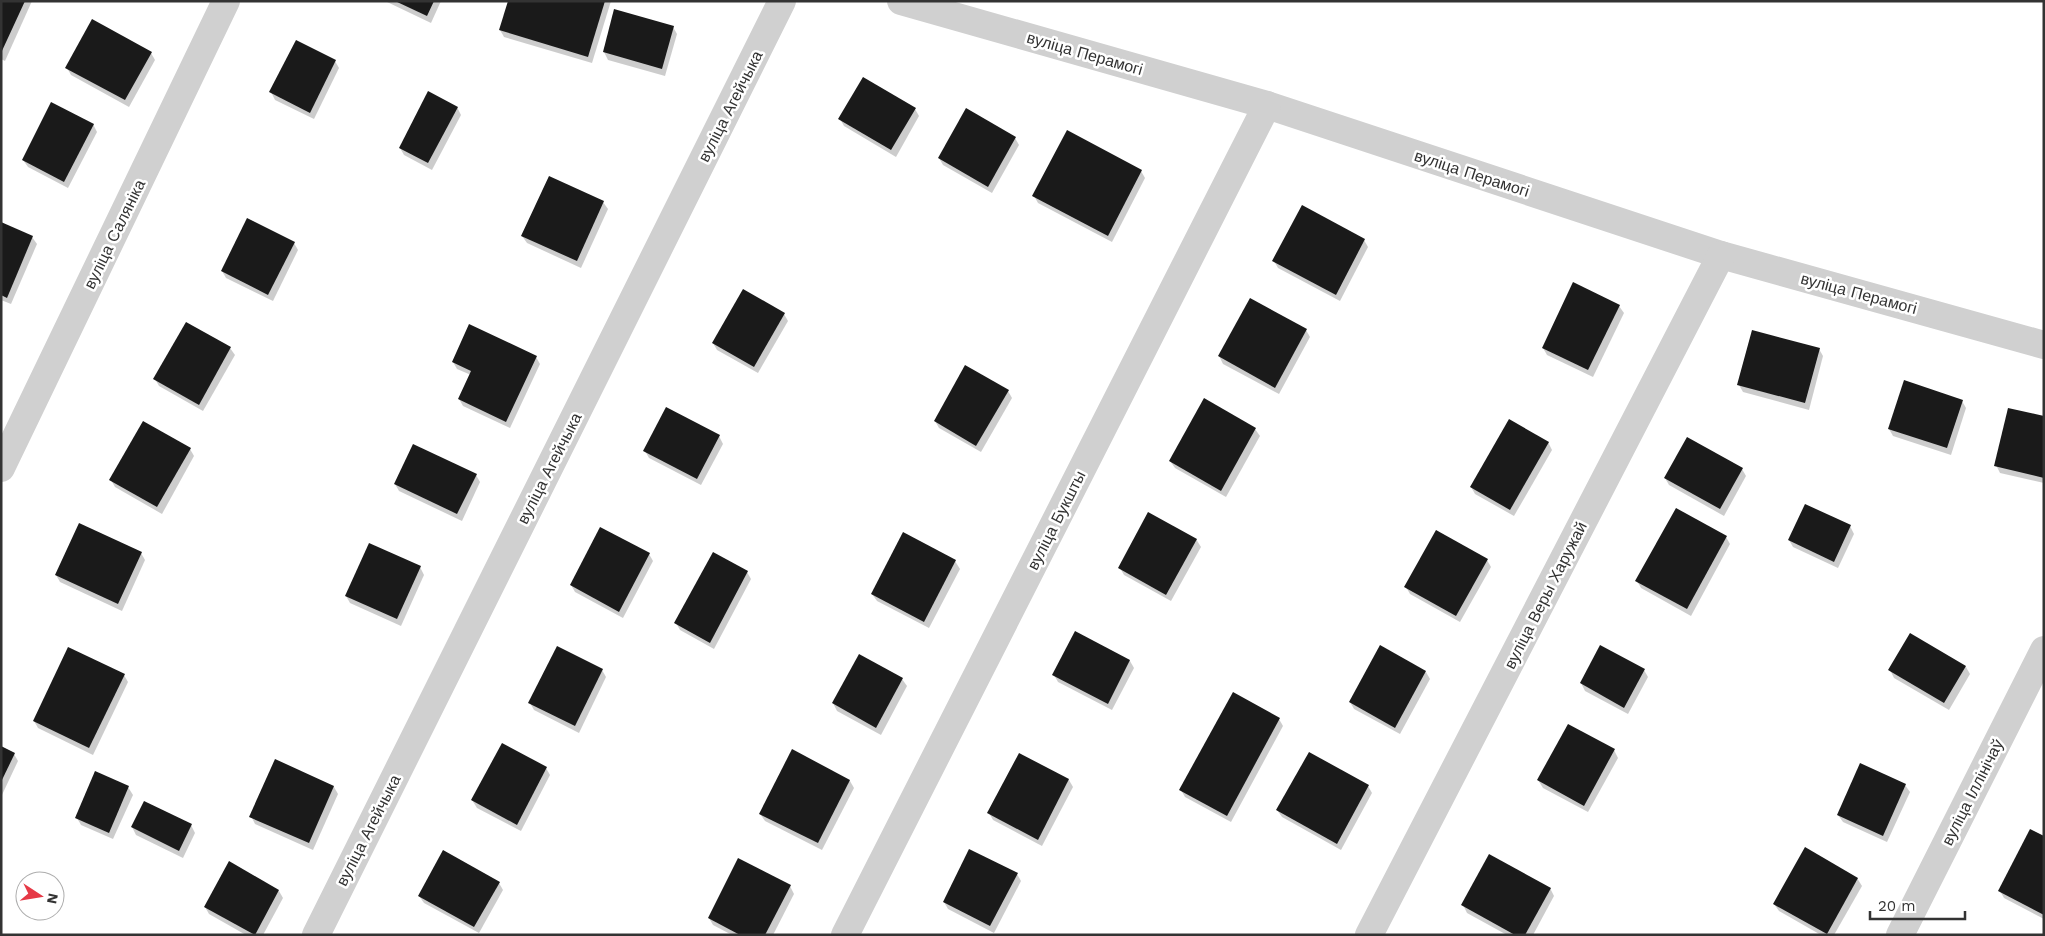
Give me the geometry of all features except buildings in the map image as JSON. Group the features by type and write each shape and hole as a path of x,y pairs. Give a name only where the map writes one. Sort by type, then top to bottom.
{"street":[{"name":"вуліца Саляніка","path":"1,468 226,1"},
{"name":"вуліца Агейчыка","path":"316,935 782,1"},
{"name":"вуліца Перамогі","path":"901,1 1267,105 1721,255 2044,344"},
{"name":"вуліца Букшты","path":"846,935 1267,105"},
{"name":"вуліца Веры Харужай","path":"1369,935 1721,255"},
{"name":"вуліца Іллінічаў","path":"1900,935 2044,650"}]}
